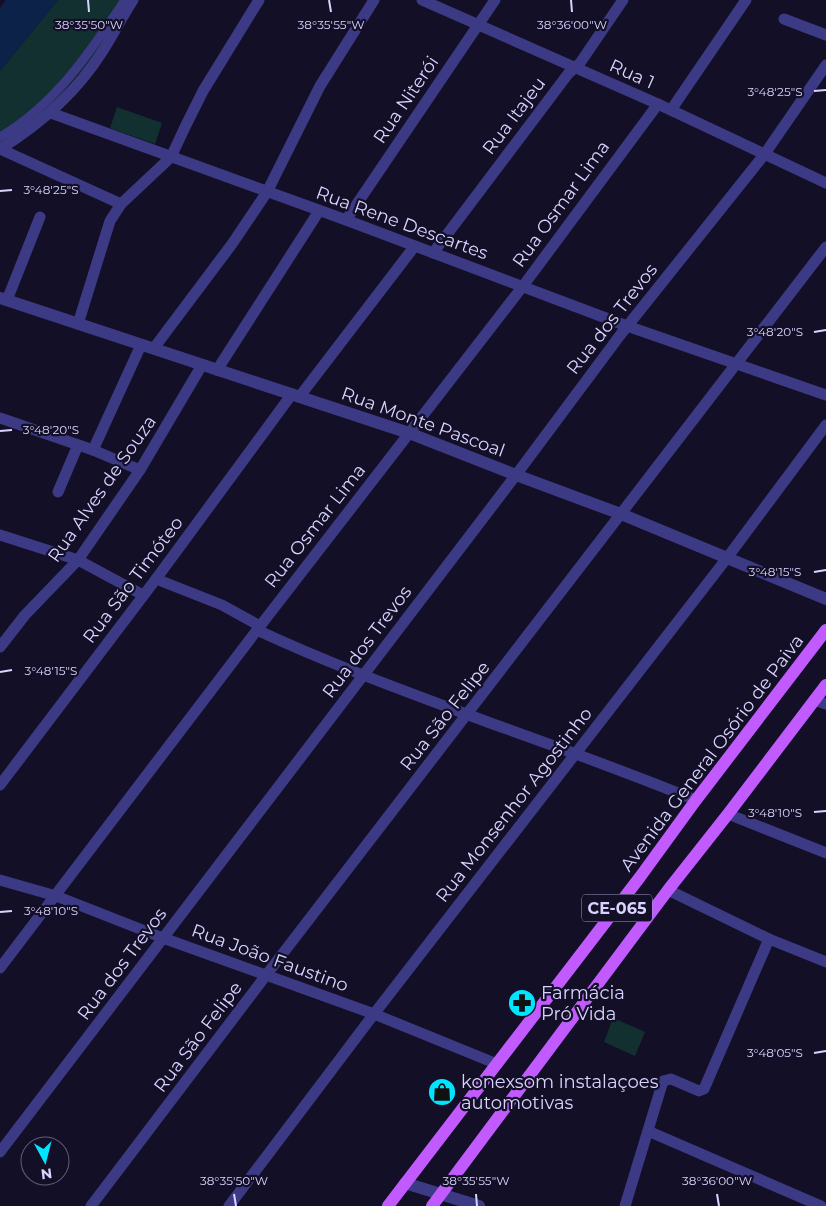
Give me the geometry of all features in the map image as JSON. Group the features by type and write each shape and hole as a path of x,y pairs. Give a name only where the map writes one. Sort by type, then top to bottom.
{"main road":[{"name":"Avenida General Osório de Paiva","path":"388,1206 826,630"},
{"name":"CE-065","path":"432,1206 668,890 820,702 826,684"}],"street":[{"path":"0,137 30,116 52,97 94,46 125,0"},
{"path":"0,149 24,134 51,113 79,83 101,54 133,0"},
{"path":"78,324 110,221 121,204 172,157 204,91 259,0"},
{"path":"154,348 232,244 267,192 320,86 374,0"},
{"name":"Rua 1","path":"422,0 658,104 826,183"},
{"name":"Rua Niterói","path":"346,220 495,0"},
{"name":"Rua Itajeu","path":"433,253 568,74 575,68 623,0"},
{"path":"671,110 746,0"},
{"path":"784,19 826,35"},
{"name":"Rua dos Trevos","path":"0,1152 516,475 627,326 764,155 826,65"},
{"name":"Rua Osmar Lima","path":"0,968 258,628 523,286 658,104"},
{"name":"Rua Rene Descartes","path":"51,113 346,220 627,326 826,395"},
{"path":"0,149 121,204"},
{"path":"216,370 319,211"},
{"path":"3,299 40,217"},
{"path":"296,395 414,247"},
{"name":"Rua São Felipe","path":"91,1206 826,247"},
{"name":"Rua Monte Pascoal","path":"3,299 409,433 621,514 826,599"},
{"path":"93,450 141,344"},
{"name":"Rua Alves de Souza","path":"0,647 25,615 78,560 140,470 202,365"},
{"name":"Rua São Timóteo","path":"0,785 296,395"},
{"path":"0,418 78,444 140,470"},
{"name":"Rua Monsenhor Agostinho","path":"229,1206 374,1014 727,558 826,425"},
{"path":"58,492 78,444"},
{"path":"0,535 78,560 143,595"},
{"path":"156,579 222,605 258,628 307,653 362,676 696,800"},
{"path":"728,814 826,853"},
{"name":"Rua João Faustino","path":"0,880 56,896 163,938 267,974 374,1014 497,1064"},
{"path":"668,890 769,939 826,962"},
{"path":"626,1206 665,1079 671,1079 699,1091 704,1089 769,939"},
{"path":"648,1132 821,1206"},
{"path":"405,1183 479,1206"}],"green space":[{"path":"58,0 131,0 89,62 52,105 0,144 0,71"},
{"path":"117,107 162,123 155,144 110,128"},
{"path":"613,1018 645,1032 635,1056 604,1042"}],"water":[{"path":"6,0 58,0 0,71 0,8"}],"place":[{"name":"Farmácia Pró Vida","path":"522,1003"},
{"name":"konexsom instalaçoes automotivas","path":"442,1092"}]}
